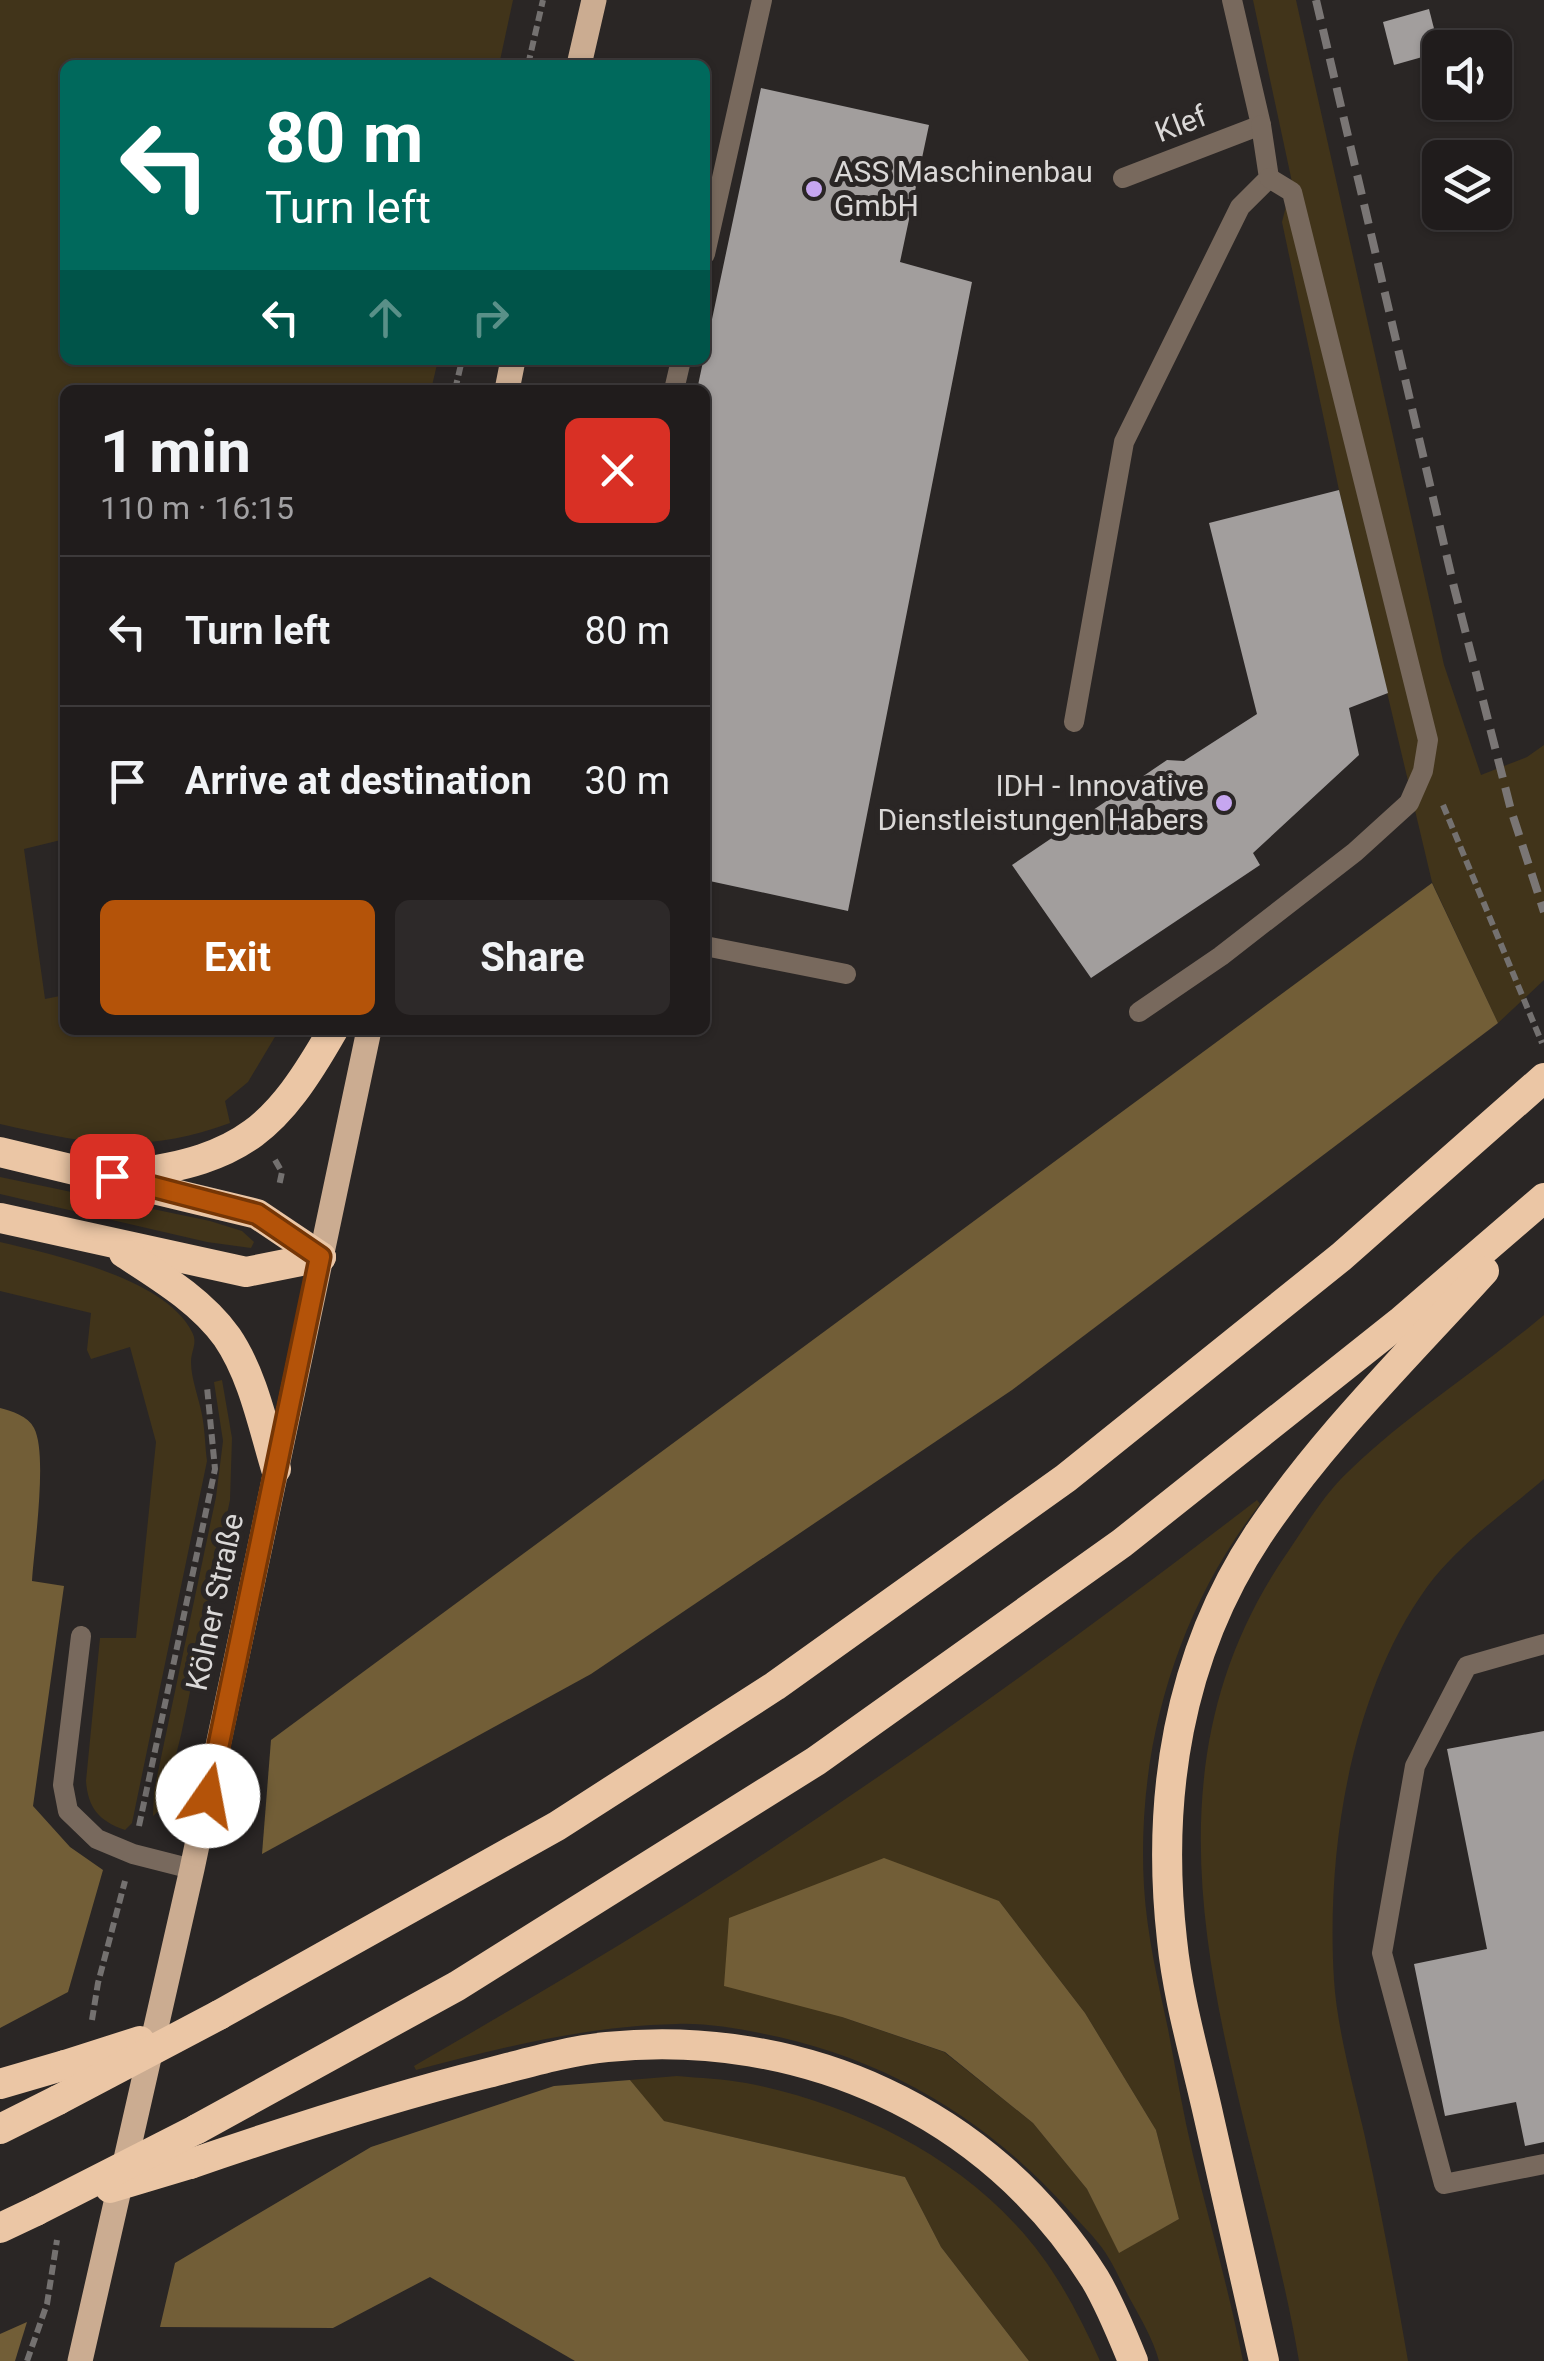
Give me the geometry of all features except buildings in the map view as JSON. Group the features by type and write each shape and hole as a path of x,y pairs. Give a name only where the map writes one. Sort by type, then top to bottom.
{"highway":[{"path":"112,1176 178,1168 224,1150 257,1130 280,1113 301,1086 330,1035"},
{"path":"0,2129 219,2015 557,1826 775,1686 1066,1478 1341,1257 1541,1081"},
{"path":"0,1152 257,1214 320,1257"},
{"path":"48,2220 197,2128 458,1986 816,1762 1122,1543 1400,1322 1544,1201"},
{"path":"1264,2361 1172,1943 1168,1819 1176,1734 1184,1698 1206,1633 1230,1583 1286,1495 1544,1201"},
{"path":"0,1218 246,1272 320,1257"},
{"path":"109,1243 197,1304 227,1338 251,1386 276,1470"},
{"path":"0,2084 219,2015"},
{"path":"0,2228 48,2220 190,2164 340,2113 558,2055 604,2047 708,2044 803,2061 889,2092 967,2140 1005,2172 1067,2240 1096,2280 1133,2361"}],"main road":[{"path":"580,60 594,0"},
{"name":"Kölner Straße","path":"80,2361 192,1869 368,1035"}],"lane":[{"path":"710,232 762,0"},
{"path":"1232,0 1261,126 1268,178"},
{"name":"Klef","path":"1123,178 1261,126"},
{"path":"1074,722 1124,442 1240,207 1268,178"},
{"path":"1138,1012 1221,956 1355,852 1408,803 1425,762 1428,740 1292,192 1268,178"},
{"path":"710,947 846,974"},
{"path":"81,1636 63,1785 68,1812 97,1840 192,1869"},
{"path":"1544,1644 1467,1666 1415,1766 1382,1954 1444,2184 1544,2164"}],"path":[{"path":"529,60 543,0"},
{"path":"1425,762 1544,1049"},
{"path":"257,1130 282,1172 271,1224"},
{"path":"89,2039 98,1982 133,1854 215,1469 214,1433 202,1360 227,1338"},
{"path":"27,2361 47,2304 48,2220"}],"shaded area":[{"path":"0,0 513,0 500,60 60,60 60,365 437,365 432,385 60,385 60,840 24,849 45,999 60,996 60,1035 276,1035 248,1082 225,1101 230,1123 199,1133 142,1143 115,1143 60,1137 0,1124"},
{"path":"1253,0 1296,0 1444,665 1481,775 1527,757 1544,745 1544,980 1498,1023 1432,882 1339,490 1282,222 1292,182"},
{"path":"1432,883 1498,1023 1012,1390 591,1674 262,1854 271,1740"},
{"path":"0,1177 210,1221 242,1231 254,1242 251,1248 207,1242 0,1194"},
{"path":"0,1242 77,1262 134,1283 178,1313 194,1336 191,1368 207,1461 132,1823 125,1830 96,1812 86,1781 100,1638 136,1638 156,1442 130,1347 91,1359 87,1350 91,1313 0,1291"},
{"path":"1544,1315 1544,1479 1452,1557 1427,1587 1401,1629 1362,1724 1340,1827 1334,1879 1336,1999 1408,2361 1299,2361 1229,2059 1210,1957 1201,1857 1207,1757 1232,1659 1281,1562 1321,1503 1349,1471 1396,1430"},
{"path":"222,1380 232,1438 230,1500 181,1735 163,1807 153,1816 154,1791 216,1497 223,1441 214,1382"},
{"path":"0,1408 28,1420 38,1441 40,1479 32,1581 64,1586 33,1806 70,1847 103,1870 68,1992 0,2028"},
{"path":"1257,1500 1260,1504 1205,1590 1167,1685 1155,1734 1143,1836 1144,1887 1153,1958 1189,2139 1243,2361 1159,2361 1105,2252 1033,2174 1000,2144 927,2094 847,2057 760,2033 677,2024 578,2033 416,2070 414,2066 618,1946 805,1826 1002,1690","holes":["999,1901 1085,2013 1156,2130 1179,2219 1119,2252 1087,2189 1033,2123 944,2052 842,2017"]},
{"path":"884,1858 999,1901 1085,2013 1156,2130 1179,2219 1119,2253 1087,2189 1033,2123 945,2052 842,2017 724,1986 729,1918"},
{"path":"677,2076 746,2083 820,2103 892,2133 958,2173 988,2197 1041,2255 1100,2361 1029,2361 941,2247 905,2177 663,2121 630,2080"},
{"path":"630,2080 664,2121 905,2177 941,2247 1029,2361 575,2361 430,2277 333,2328 160,2327 175,2263 371,2147 554,2086"},
{"path":"27,2322 15,2361 0,2361 0,2334"}],"railway":[{"path":"1316,0 1454,587 1511,810 1544,912"}],"place":[{"name":"ASS Maschinenbau GmbH","path":"814,189"},
{"name":"IDH - Innovative Dienstleistungen Habers","path":"1224,803"}],"route":[{"path":"112,1176 257,1214 320,1257 208,1796"}]}
